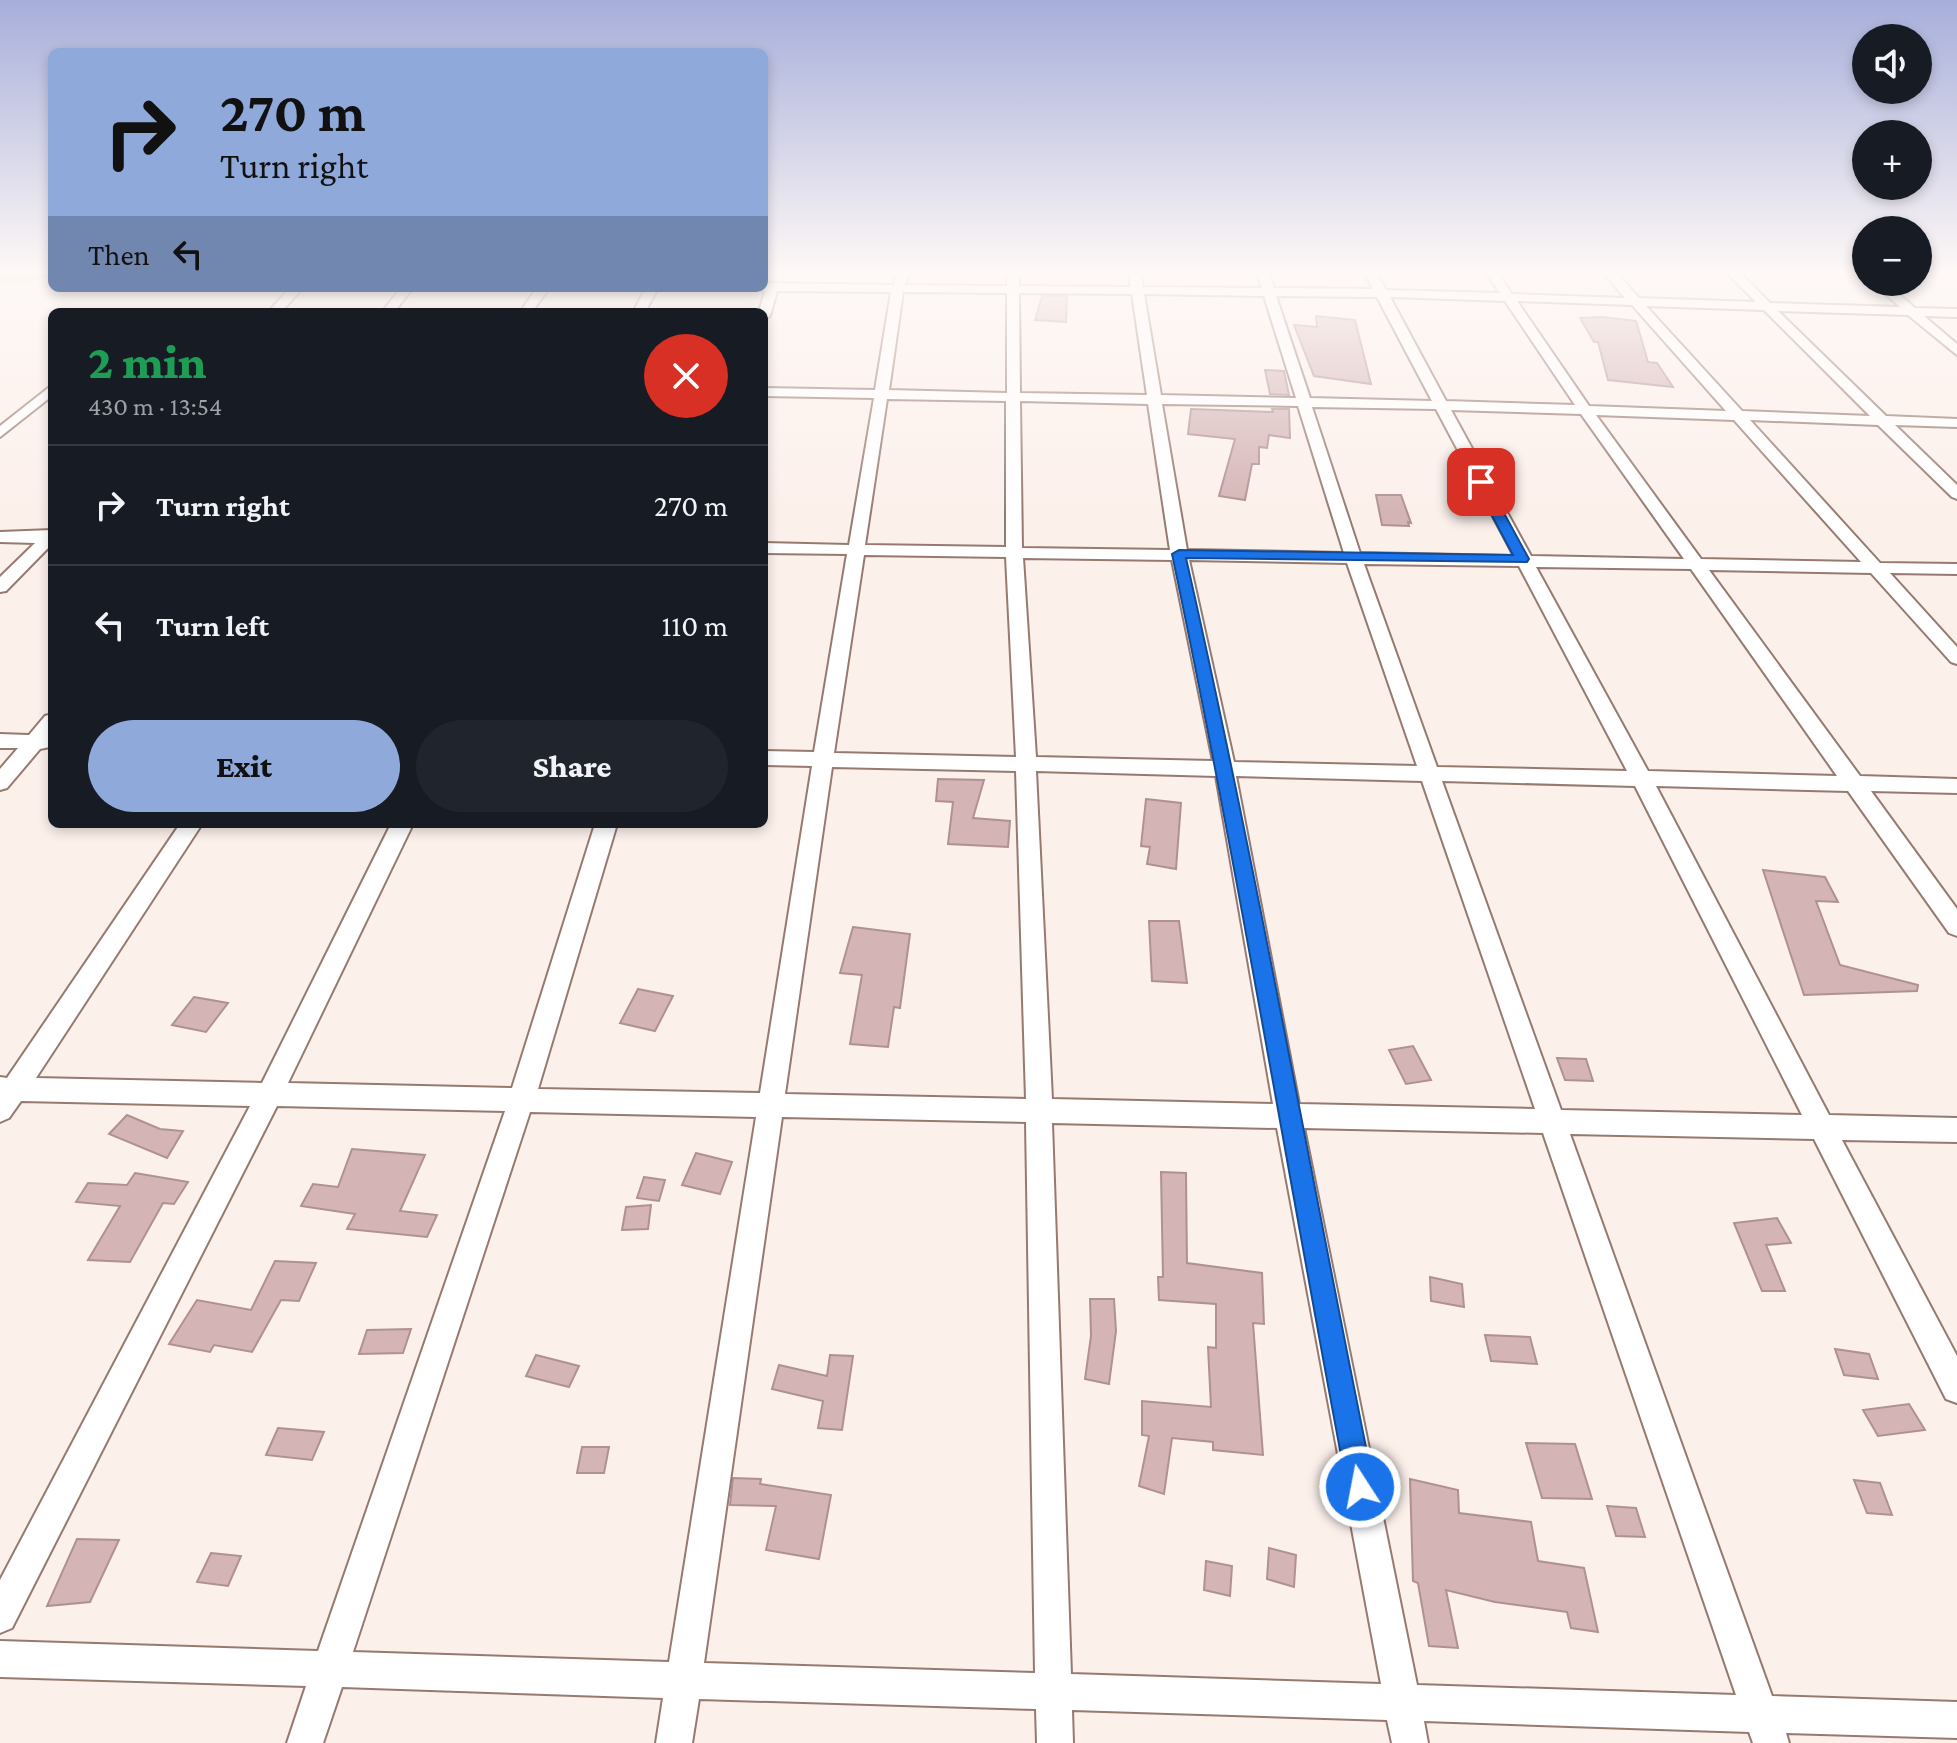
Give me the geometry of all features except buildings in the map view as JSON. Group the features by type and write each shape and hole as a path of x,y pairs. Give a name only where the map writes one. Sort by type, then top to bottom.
{"street":[{"path":"674,1743 823,760 889,351"},
{"path":"1014,351 1014,551 1026,764 1039,1111 1055,1743"},
{"path":"1148,351 1179,554 1225,769 1288,1116 1410,1743"},
{"path":"1289,351 1353,557 1766,1729"},
{"path":"1411,351 1641,778 1957,1388"},
{"path":"1545,351 1957,927"},
{"path":"1679,351 1957,658"},
{"path":"1812,351 1957,494"},
{"path":"0,433 48,392"},
{"path":"768,392 1439,405 1957,423"},
{"path":"0,537 48,537"},
{"path":"0,587 48,540"},
{"path":"768,548 1957,569"},
{"path":"0,741 43,742"},
{"path":"0,783 43,742"},
{"path":"768,758 1957,786"},
{"path":"5,1096 188,828"},
{"path":"0,1616 270,1094 400,828"},
{"path":"305,1743 521,1101 605,828"},
{"path":"5,1096 270,1094 1957,1130"},
{"path":"0,1659 1402,1703 1766,1729 1957,1720"}],"route":[{"path":"1360,1487 1225,769 1179,554 1522,559 1481,482"}]}
